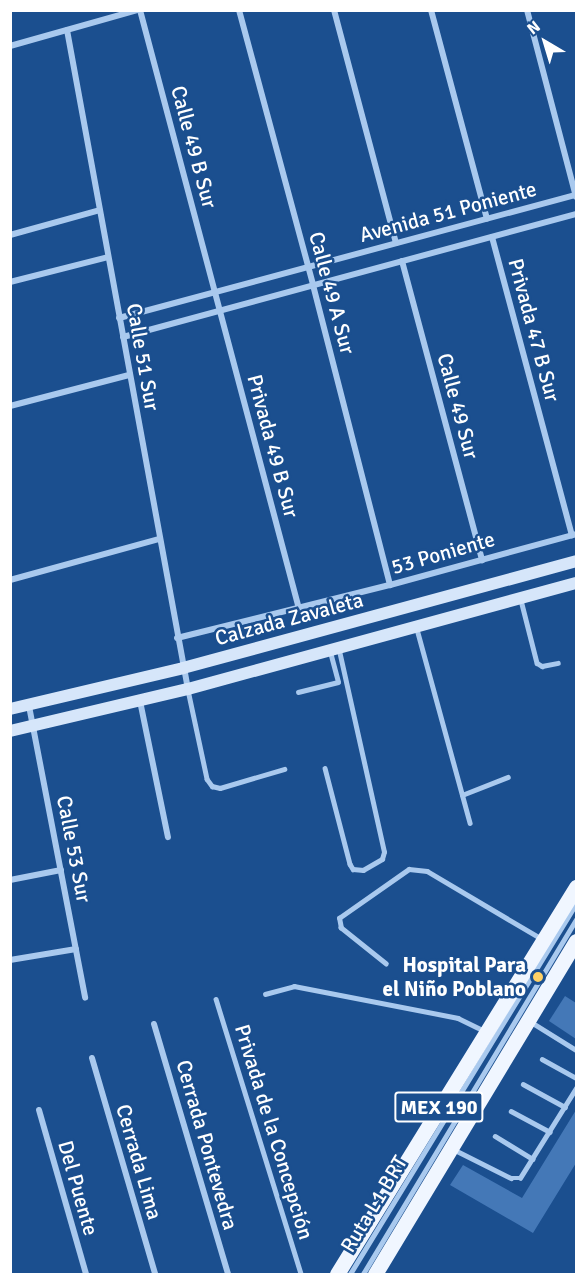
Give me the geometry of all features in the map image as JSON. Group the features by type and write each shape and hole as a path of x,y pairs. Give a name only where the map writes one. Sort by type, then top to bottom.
{"main road":[{"name":"Calzada Zavaleta","path":"10,709 183,668 576,561"},
{"name":"Calzada Zavaleta","path":"10,731 188,689 576,583"},
{"name":"MEX 190","path":"337,1275 576,887"},
{"name":"MEX 190","path":"375,1275 576,941"}],"street":[{"path":"10,46 139,10"},
{"name":"Calle 49 B Sur","path":"139,10 216,292"},
{"name":"Calle 49 A Sur","path":"239,10 314,285 390,585"},
{"path":"334,10 396,243"},
{"path":"431,10 487,219"},
{"path":"527,10 576,195"},
{"name":"Calle 51 Sur","path":"67,30 188,689"},
{"name":"Avenida 51 Poniente","path":"119,318 576,195"},
{"path":"10,235 100,210"},
{"name":"Avenida 51 Poniente","path":"123,337 576,214"},
{"name":"Privada 47 B Sur","path":"492,237 574,535"},
{"path":"10,282 108,257"},
{"name":"Calle 49 Sur","path":"402,261 482,560"},
{"name":"Privada 49 B Sur","path":"216,292 299,609"},
{"path":"10,406 129,375"},
{"name":"53 Poniente","path":"177,638 299,609 574,535"},
{"path":"10,580 159,539"},
{"path":"140,701 168,837"},
{"name":"Calle 53 Sur","path":"29,706 85,998"},
{"path":"10,880 61,870"},
{"path":"10,960 76,949"},
{"name":"Cerrada Pontevedra","path":"154,1024 228,1275"},
{"name":"Cerrada Lima","path":"92,1058 155,1275"},
{"name":"Del Puente","path":"39,1110 86,1275"}],"lane":[{"path":"520,598 537,663 542,666 558,663"},
{"path":"416,627 470,823"},
{"path":"325,768 350,864 358,871 363,870 382,859 384,852 346,680 334,649"},
{"path":"334,649 338,682"},
{"path":"298,692 346,680"},
{"path":"188,689 207,779 212,786 220,788 284,769"},
{"path":"462,795 508,777"},
{"path":"386,964 341,928 339,918 409,869 427,871 544,940"},
{"name":"Ruta L1 BRT","path":"350,1275 576,904"},
{"name":"Ruta L1 BRT","path":"363,1275 576,920"},
{"path":"265,994 294,986 458,1018 486,1032"},
{"name":"Privada de la Concepción","path":"216,999 300,1275"},
{"path":"529,1021 576,1050"},
{"path":"542,1059 576,1078"},
{"path":"523,1084 566,1107"},
{"path":"452,1149 516,1179 523,1175 576,1088"},
{"path":"511,1111 550,1132"},
{"path":"495,1136 533,1159"}],"building":[{"path":"565,996 576,1003 576,1039 549,1021"},
{"path":"576,1110 576,1163 533,1233 450,1185 463,1165 522,1198"}],"place":[{"name":"Hospital Para el Niño Poblano","path":"538,977"}]}
